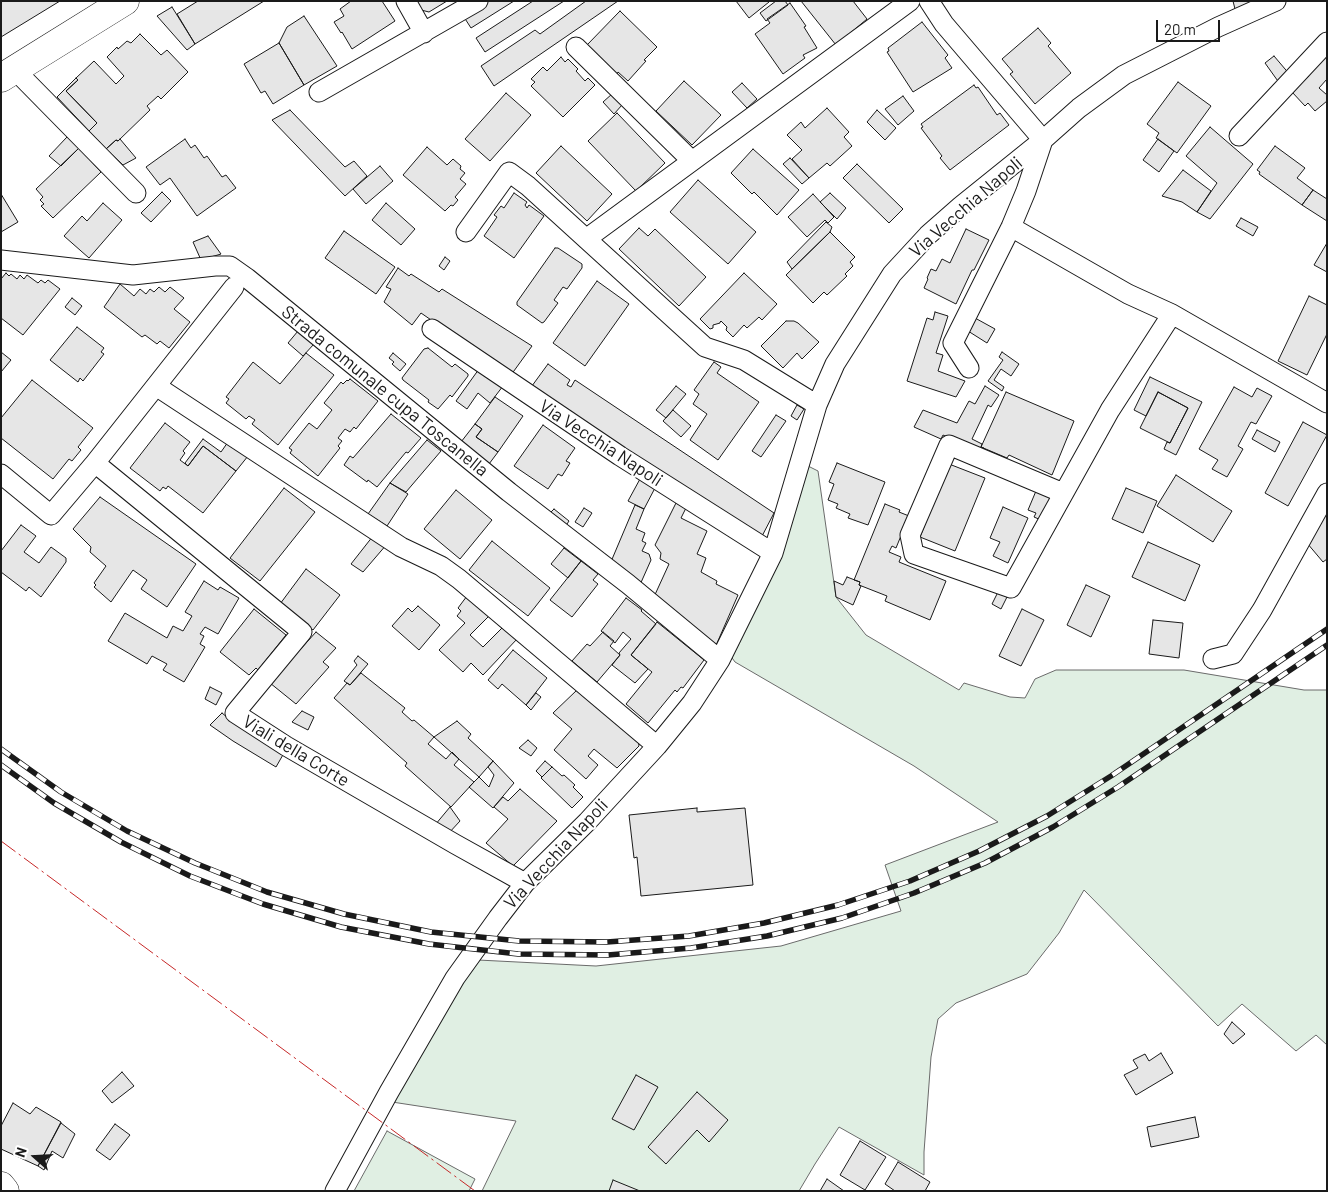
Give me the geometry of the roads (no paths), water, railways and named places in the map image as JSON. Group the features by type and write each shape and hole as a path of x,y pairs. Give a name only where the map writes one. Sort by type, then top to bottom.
{"main road":[{"path":"8,74 125,1"},
{"path":"1,1186 6,1191"}],"street":[{"path":"406,1 424,33"},
{"path":"319,92 478,1"},
{"path":"586,239 910,1"},
{"path":"929,1 944,24 1043,140 1026,191 1011,227 953,343 968,368"},
{"name":"Via Vecchia Napoli","path":"335,1191 389,1092 455,978 498,918 525,883 587,822 657,746 692,703 720,660 773,552 816,406 835,364 892,274 928,235 961,206 1043,140 1079,108 1124,74 1218,27 1276,1"},
{"path":"1239,136 1327,42"},
{"path":"576,47 692,161"},
{"path":"8,74 136,193"},
{"path":"466,232 509,172 528,186 705,347 744,360 816,406"},
{"path":"1011,227 1128,294 1172,314 1327,403"},
{"name":"Strada comunale cupa Toscanella","path":"1,260 133,275 230,266 509,492 628,584 720,660"},
{"path":"1,474 51,515 95,464 234,287"},
{"path":"1063,493 949,445 910,535 914,554 1011,588 1110,410 1172,314"},
{"name":"Via Vecchia Napoli","path":"432,329 620,456 773,552"},
{"path":"156,386 401,547 441,566 460,579 657,746"},
{"name":"Viali della Corte","path":"95,464 302,632 235,713 286,746 525,883"},
{"path":"1213,659 1233,654 1262,610 1327,493"}],"railway":[{"path":"1,749 61,792 127,831 195,863 267,892 344,914 431,932 519,941 607,942 689,936 764,923 838,905 910,881 979,851 1047,816 1111,776 1327,629"},
{"path":"1,765 54,803 121,842 190,876 263,904 341,927 429,944 518,954 608,955 691,948 767,936 842,918 914,893 985,863 1053,827 1118,787 1327,645"}]}
